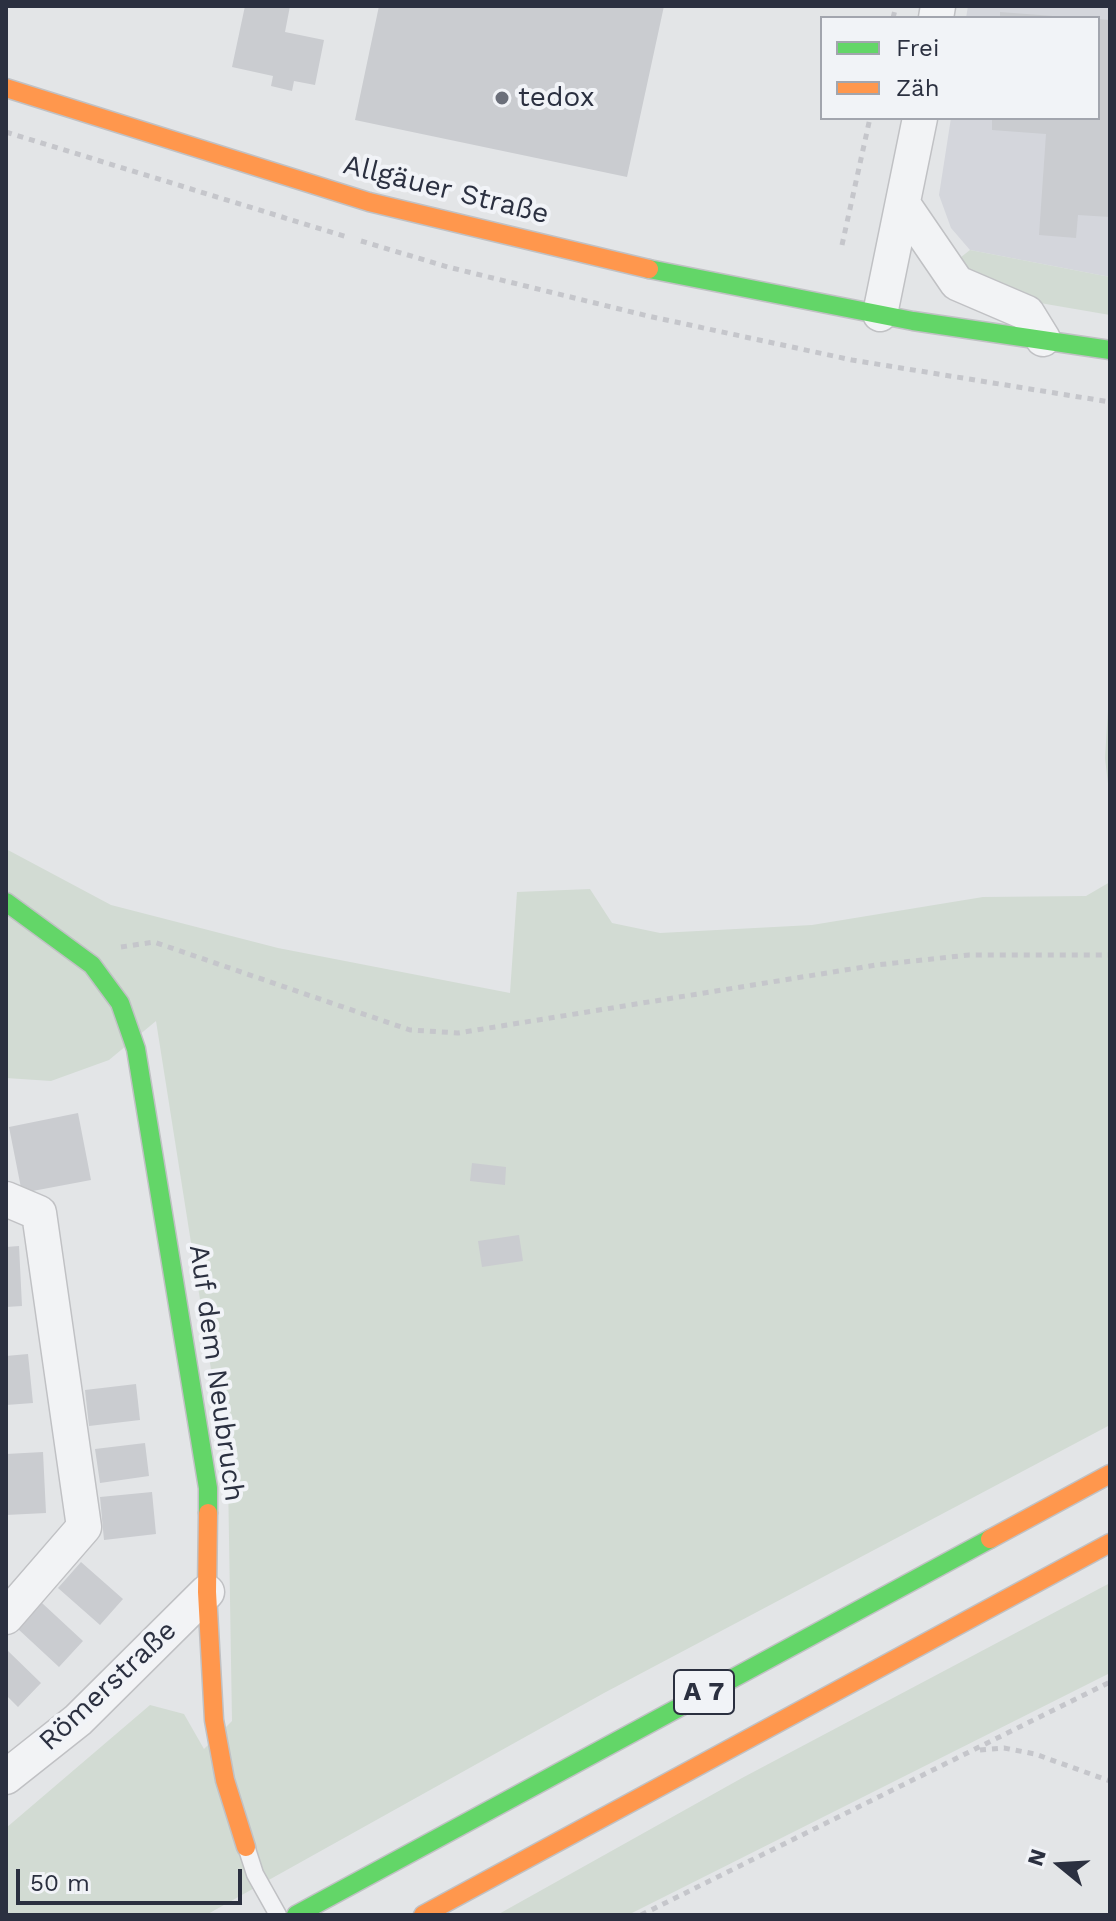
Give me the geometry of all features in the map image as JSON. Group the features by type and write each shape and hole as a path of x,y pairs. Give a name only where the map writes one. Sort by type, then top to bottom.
{"main road":[{"name":"Allgäuer Straße","path":"6,88 369,202 623,264 880,314 1110,350"},
{"name":"Auf dem Neubruch","path":"6,902 92,965 120,1003 136,1049 208,1488 207,1592 214,1720 225,1780 246,1847"},
{"name":"A 7","path":"297,1914 1110,1474"},
{"name":"A 7","path":"423,1915 1110,1543"}],"street":[{"path":"880,314 920,120"},
{"path":"903,204 957,283 1027,313 1043,339"},
{"path":"6,1199 39,1213 84,1527 6,1617"},
{"name":"Römerstraße","path":"6,1777 78,1720 207,1592"}],"lane":[{"path":"246,1847 255,1874 278,1915"}],"path":[{"path":"842,245 870,120"},
{"path":"929,372 1110,402"},
{"path":"92,965 126,943 154,942 410,1030 458,1033 876,965 969,955 1110,955"},
{"path":"641,1915 1110,1682"},
{"path":"975,1751 1004,1748 1035,1754 1110,1781"}],"shaded area":[{"path":"968,6 1110,6 1110,277 970,250 951,228 939,195 951,120 1100,120 1100,16 966,16"},
{"path":"970,250 1110,277 1110,315 1040,303 982,283 956,261"},
{"path":"1110,677 1110,801 1105,758"},
{"path":"6,849 111,905 278,948 510,993 517,892 590,889 612,923 660,933 812,925 983,897 1086,896 1110,882 1110,1425 604,1693 206,1915 6,1915 6,1828 150,1705 184,1714 204,1749 232,1721 228,1477 156,1021 109,1060 51,1081 6,1078"},
{"path":"1110,1583 1110,1673 628,1915 497,1915 742,1778"}],"building":[{"path":"245,6 290,6 285,32 324,40 315,85 294,81 292,91 271,86 273,76 232,67"},
{"name":"tedox","path":"379,6 664,6 627,177 355,120"},
{"path":"1000,12 1053,16 1000,16"},
{"path":"1100,19 1110,20 1110,217 1078,215 1076,238 1039,235 1046,134 992,130 992,120 1100,120"},
{"path":"78,1113 91,1180 22,1193 9,1127"},
{"path":"472,1163 506,1167 505,1185 470,1181"},
{"path":"519,1235 523,1261 482,1267 478,1241"},
{"path":"19,1246 22,1306 6,1307 6,1247"},
{"path":"28,1354 33,1403 6,1405 6,1356"},
{"path":"136,1384 140,1420 89,1426 85,1390"},
{"path":"145,1443 149,1476 100,1483 95,1449"},
{"path":"43,1452 46,1513 6,1515 6,1454"},
{"path":"152,1492 156,1534 104,1540 100,1497"},
{"path":"81,1562 123,1599 100,1625 58,1588"},
{"path":"42,1603 83,1641 59,1667 18,1629"},
{"path":"6,1649 41,1683 18,1707 6,1695"}],"traffic: fast":[{"path":"649,269 913,321 1110,350"},
{"path":"6,902 92,965 120,1003 136,1049 208,1488 208,1513"},
{"path":"296,1915 990,1539"}],"traffic: slow":[{"path":"6,88 369,202 649,269"},
{"path":"990,1539 1110,1474"},
{"path":"208,1513 207,1592 214,1720 225,1780 246,1847"},
{"path":"423,1915 1110,1543"}],"place":[{"name":"tedox","path":"502,98"}]}
